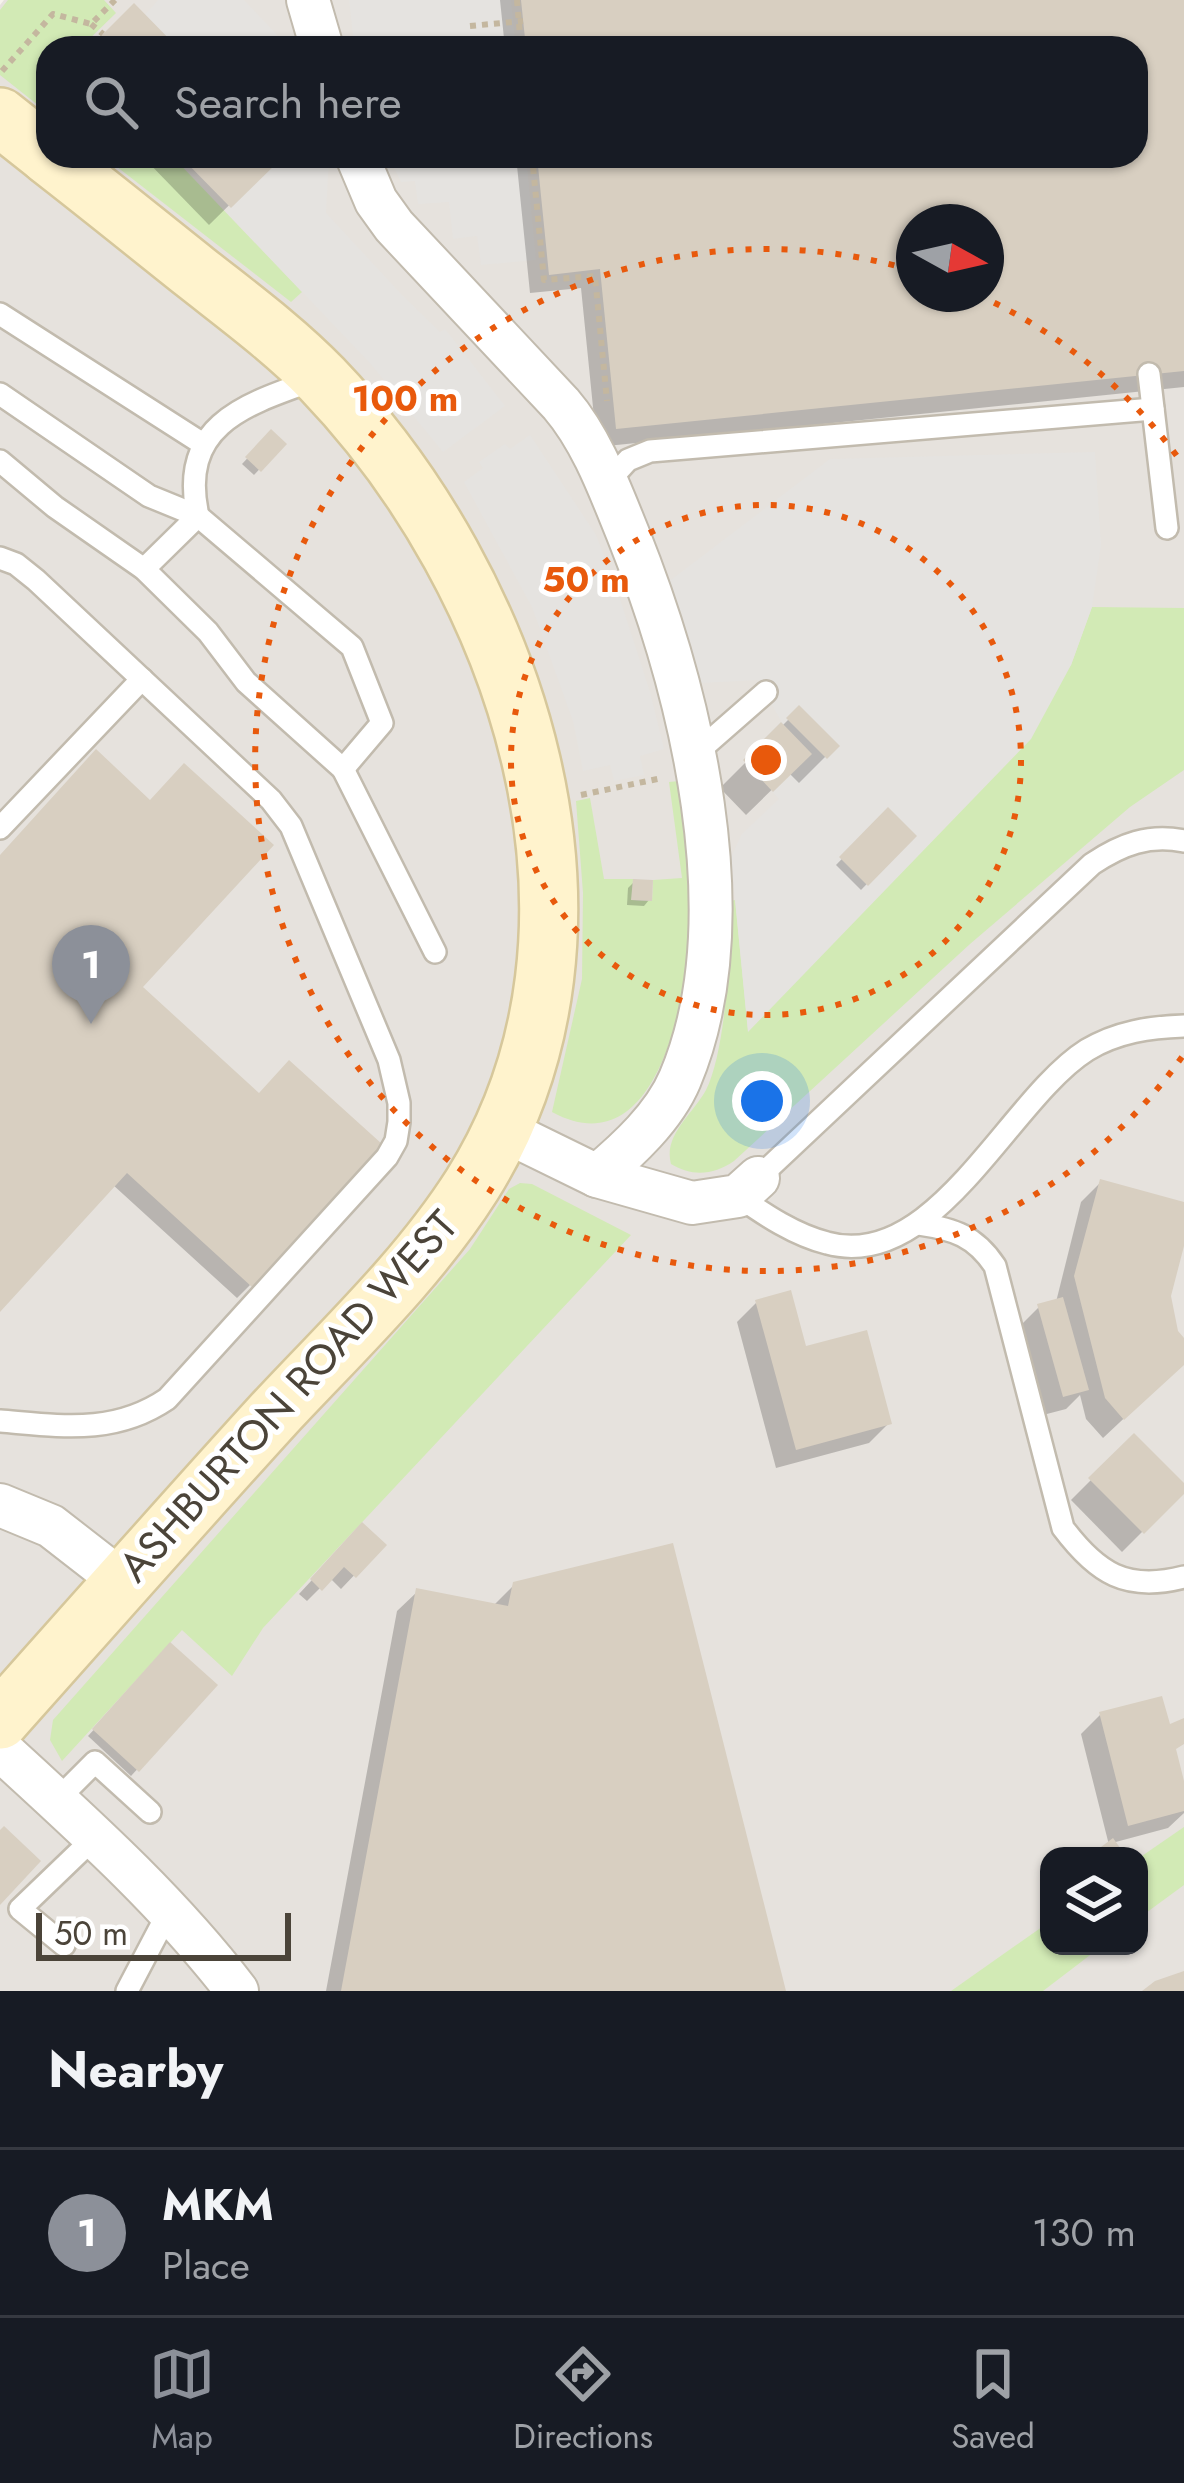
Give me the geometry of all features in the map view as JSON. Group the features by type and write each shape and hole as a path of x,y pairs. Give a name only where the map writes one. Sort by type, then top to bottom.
{"main road":[{"name":"ASHBURTON ROAD WEST","path":"0,117 36,146"},
{"name":"ASHBURTON ROAD WEST","path":"0,1720 408,1269 473,1183 502,1130 529,1057 547,959 547,882 538,803 507,676 459,570 400,473 320,378 268,329 64,168"}],"street":[{"path":"308,0 318,36"},
{"path":"362,168 376,201 394,226 548,390 584,436 657,613 694,764 709,882 709,921 695,1033 682,1075 667,1102 597,1176"},
{"path":"502,1130 597,1176 692,1203 748,1187"},
{"path":"0,1505 51,1526 122,1582"},
{"path":"0,1749 170,1911 238,1991"}],"lane":[{"path":"0,314 203,444"},
{"path":"1149,374 1167,528"},
{"path":"198,516 194,470 214,428 231,416 320,378"},
{"path":"0,394 149,496 198,516 352,647 382,722 343,769"},
{"path":"606,484 628,460 650,451 1153,409"},
{"path":"0,461 55,507 144,569 208,632 245,682 343,769 435,952"},
{"path":"144,569 198,516"},
{"path":"0,558 36,580 272,800 291,826 389,1060 399,1102 396,1141 387,1157 167,1399 144,1414 97,1427 0,1420"},
{"path":"0,828 142,679"},
{"path":"694,764 766,692"},
{"path":"1184,841 1138,840 1092,864 748,1187 802,1234 830,1245 886,1240 920,1224 1060,1071 1089,1049 1126,1033 1184,1026"},
{"path":"920,1224 963,1233 983,1248 995,1266 1063,1528 1084,1556 1106,1573 1137,1582 1184,1577"},
{"path":"56,1801 103,1754 150,1812"},
{"path":"64,1945 20,1909 96,1836"},
{"path":"127,1991 170,1911"}],"path":[{"path":"91,23 115,0"},
{"path":"517,0 521,36"},
{"path":"0,74 53,14 91,23 103,34"},
{"path":"470,26 521,21"},
{"path":"533,168 544,280 595,276 609,425 584,436"},
{"path":"538,803 694,764"}],"shaded area":[{"path":"4,0 1184,0 1184,1991 0,1991 0,5"},
{"path":"158,0 244,0 278,36 166,36 145,15"},
{"path":"349,0 511,0 515,36 353,36"},
{"path":"270,168 328,168 326,213 402,295 440,332 445,329 505,406 443,452 370,363 226,212"},
{"path":"394,168 527,168 536,260 481,265 477,236 453,239 449,202 418,204 415,181 401,182"},
{"path":"530,435 596,535 618,593 664,749 640,756 644,775 614,781 610,765 583,771 573,721 532,607 464,482 483,468 479,462 505,444 510,449"},
{"path":"1095,452 1101,545 1092,607 1071,665 1031,739 748,1032 731,857 742,834 779,799 743,760 781,721 758,680 700,683 667,583 830,459"}],"green space":[{"path":"8,0 104,0 116,13 92,36 36,36 36,104 0,75 0,10"},
{"path":"118,168 183,168 302,292 291,302"},
{"path":"1092,607 1184,608 1184,770 1130,807 970,944 734,1161 703,1173 671,1164 675,1134 713,1073 723,1025 731,901 735,900 748,1030 1071,665"},
{"path":"679,781 692,910 685,980 663,1060 645,1093 620,1116 590,1123 552,1112 582,979 583,893 576,801 590,798 604,879 633,879 632,900 652,901 653,880 682,878 669,782"},
{"path":"532,1184 631,1235 263,1628 232,1676 182,1630 62,1761 50,1740 53,1720 470,1249 509,1189"},
{"path":"1184,1827 1184,1885 1148,1911 1148,1852"},
{"path":"1040,1928 1040,1955 1090,1955 1043,1991 951,1991"}],"building":[{"path":"521,0 1184,0 1184,371 616,429 600,269 549,275 538,168 1148,168 1148,36 525,36"},
{"path":"134,3 166,36 101,36"},
{"path":"192,168 272,168 231,208"},
{"path":"271,429 287,444 261,472 245,457"},
{"path":"799,705 840,746 827,759 786,718"},
{"path":"781,722 812,754 773,792 743,760"},
{"path":"96,749 150,800 184,763 274,845 143,987 259,1093 289,1060 382,1144 252,1287 127,1173 0,1312 0,855"},
{"path":"888,807 917,836 868,886 839,857"},
{"path":"633,879 653,880 652,901 631,900"},
{"path":"1100,1179 1184,1202 1184,1246 1171,1296 1178,1331 1184,1338 1184,1365 1124,1420 1105,1398 1074,1276"},
{"path":"791,1290 806,1346 867,1330 892,1424 796,1450 755,1300"},
{"path":"1063,1297 1089,1390 1063,1397 1037,1304"},
{"path":"1134,1433 1184,1483 1184,1494 1144,1534 1088,1478"},
{"path":"362,1522 387,1545 356,1578 344,1567 322,1591 310,1579"},
{"path":"673,1543 786,1991 341,1991 416,1588 508,1606 513,1582"},
{"path":"170,1642 218,1685 139,1772 92,1729"},
{"path":"1162,1696 1170,1724 1184,1718 1184,1744 1176,1749 1184,1781 1184,1811 1128,1826 1099,1712"},
{"path":"4,1826 41,1861 0,1905 0,1830"},
{"path":"1184,1971 1184,1991 1142,1991 1155,1981"}],"place":[{"name":"MKM","path":"91,1024"}]}
